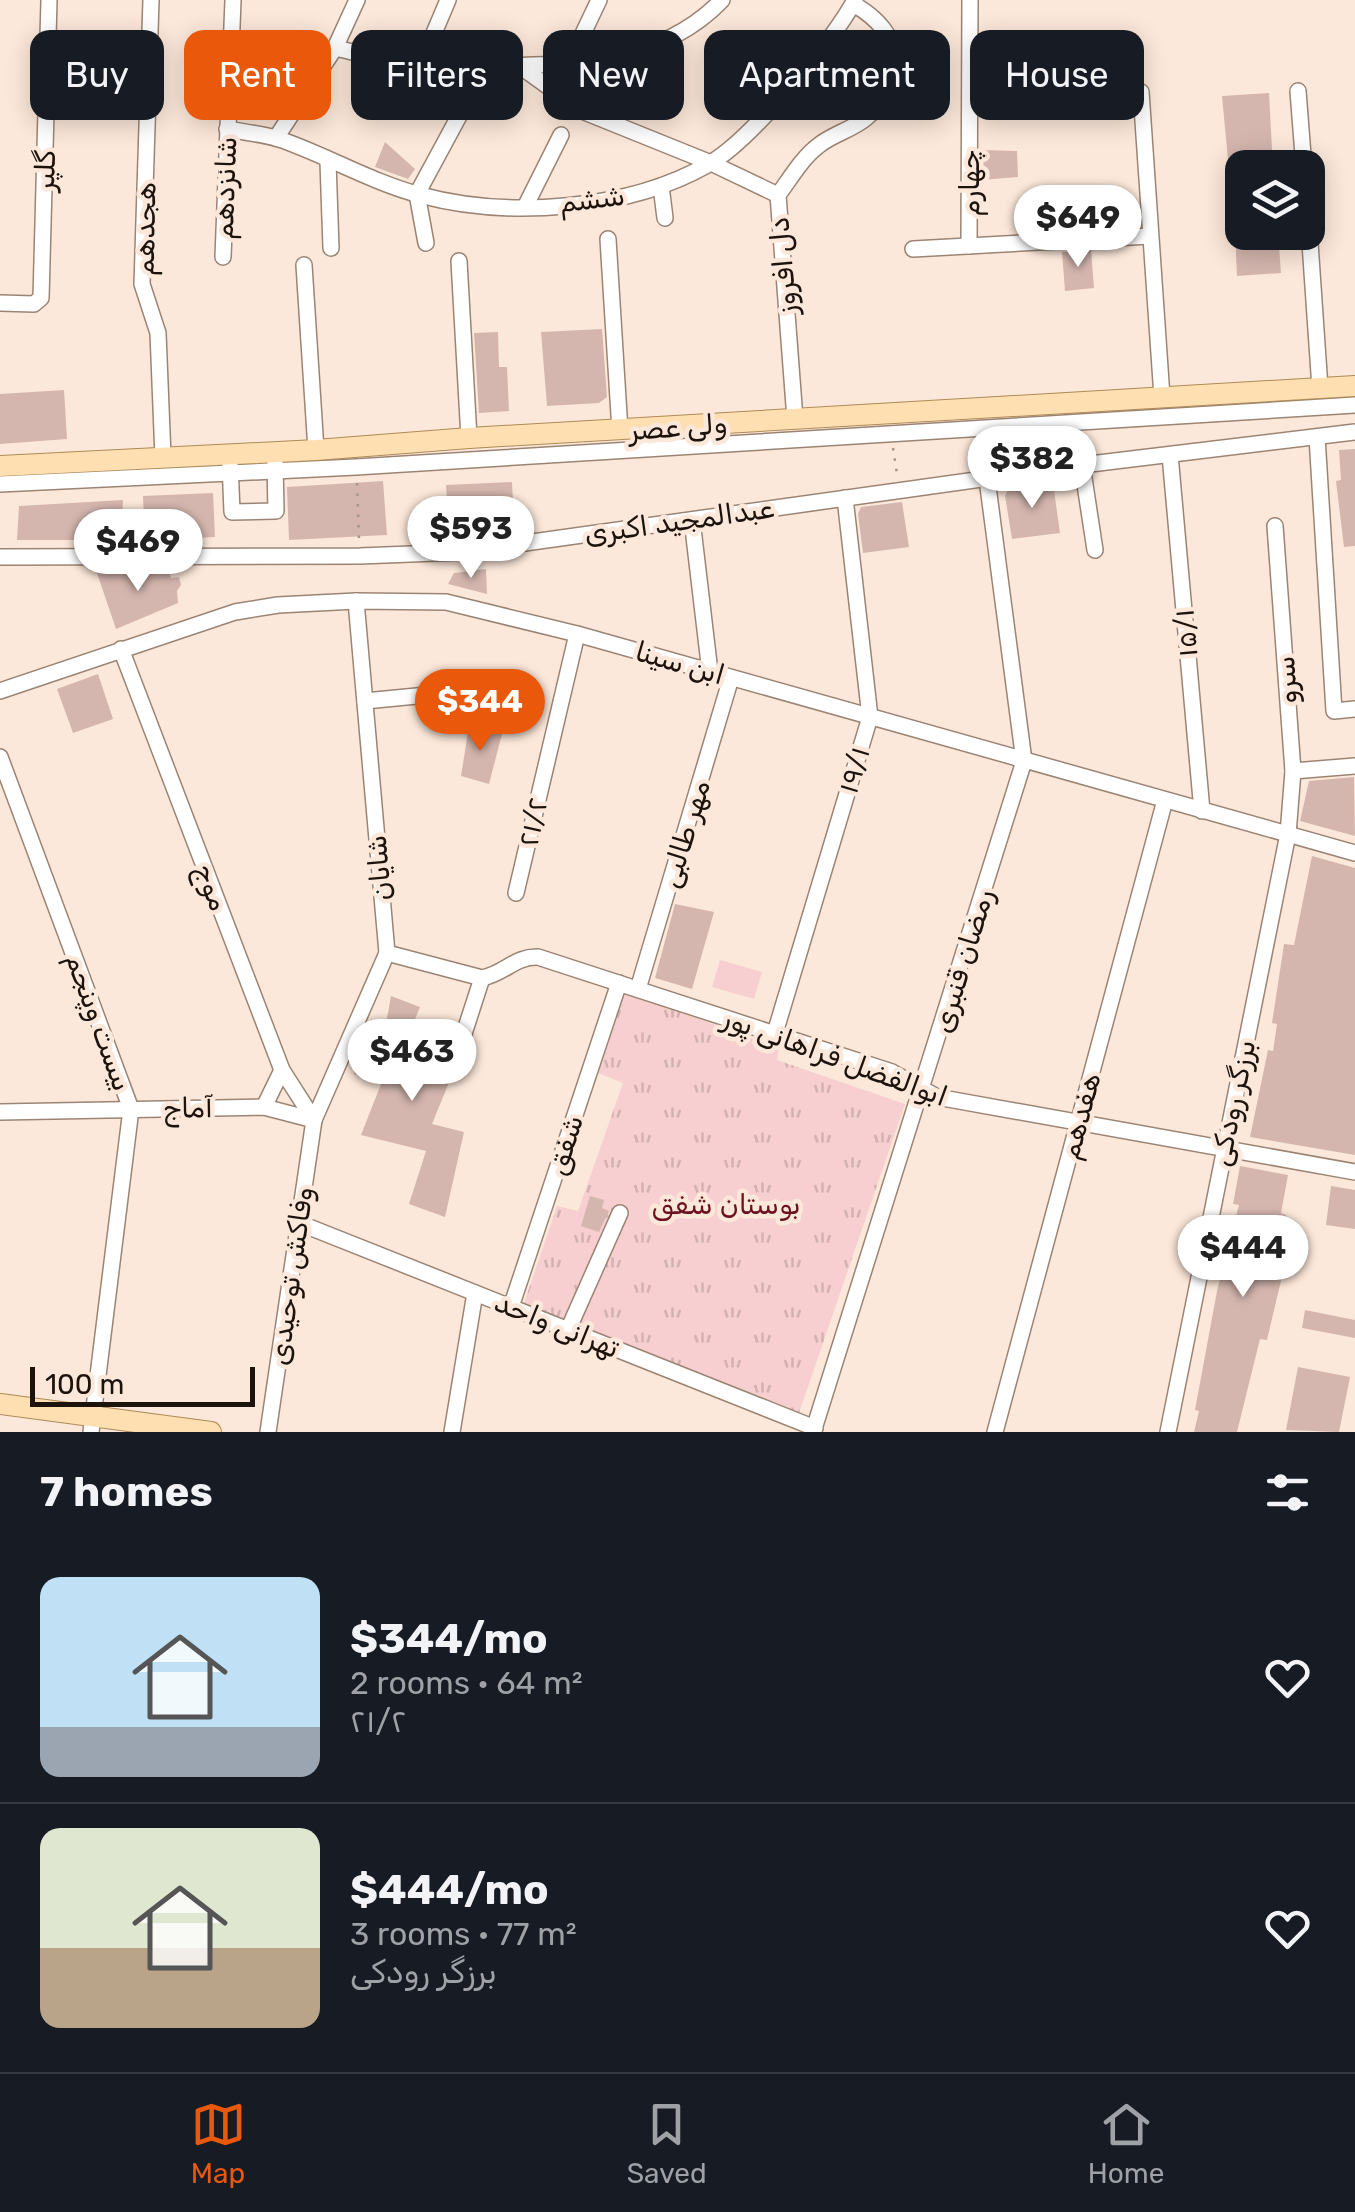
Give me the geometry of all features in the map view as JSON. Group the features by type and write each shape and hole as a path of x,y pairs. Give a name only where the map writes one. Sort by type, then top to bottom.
{"main road":[{"name":"ولی عصر","path":"0,466 163,456 230,463 275,462 316,450 470,438 1355,386"},
{"path":"0,1404 92,1424 211,1432"}],"street":[{"name":"گلپر","path":"0,303 34,304 41,298 49,0"},
{"name":"هجدهم","path":"151,0 142,284 158,333 163,456"},
{"name":"شانزدهم","path":"223,257 234,0"},
{"path":"276,138 335,48 357,0"},
{"path":"435,30 448,0"},
{"path":"584,30 598,0"},
{"path":"684,30 722,0"},
{"name":"چهارم","path":"968,246 970,0"},
{"name":"ششم","path":"226,129 276,138 328,162 417,194 466,206 525,207 599,201 661,186 711,163 770,108 854,2"},
{"name":"دل افروز","path":"795,418 778,195 817,146 864,120 895,84 895,52 888,35 854,2"},
{"path":"335,48 351,51"},
{"path":"523,68 582,110 778,195"},
{"path":"1298,91 1303,150"},
{"path":"426,243 417,194 457,120"},
{"path":"1144,120 1162,397"},
{"path":"525,207 562,135"},
{"path":"328,162 331,248"},
{"path":"661,186 665,218"},
{"path":"913,249 1150,236"},
{"path":"608,238 620,430"},
{"path":"1310,250 1320,388"},
{"path":"459,261 470,438"},
{"path":"304,265 316,450"},
{"path":"0,484 230,463 232,512 276,511 275,462 356,467 1355,405"},
{"name":"عبدالمجید اکبری","path":"0,557 461,552 1082,465 1355,432"},
{"path":"1317,437 1334,711 1355,710"},
{"name":"۱۵/۱","path":"1170,456 1202,811"},
{"path":"1082,465 1094,550"},
{"name":"رمضان قنبری","path":"814,1430 1024,761 987,479"},
{"name":"۱۹/۱","path":"774,1034 870,717 845,498"},
{"path":"692,520 710,672"},
{"name":"سرو","path":"1276,526 1292,771 1288,834"},
{"name":"ابن سینا","path":"0,691 235,612 356,601 446,602 577,634 1355,854"},
{"name":"شایان","path":"314,1120 387,953 356,601"},
{"name":"۲۱/۲","path":"516,893 577,634"},
{"name":"موج","path":"121,649 282,1070 314,1120"},
{"name":"مهر طالبی","path":"638,989 732,678"},
{"path":"365,701 427,695"},
{"name":"بیست وپنجم","path":"0,757 131,1109 92,1424"},
{"path":"1292,771 1355,766"},
{"name":"هفدهم","path":"995,1432 1165,800"},
{"name":"برزگر رودکی","path":"1168,1432 1288,834"},
{"path":"387,953 482,978 460,1046"},
{"name":"ابوالفضل فراهانی پور","path":"482,978 493,976 525,956 538,957 892,1072 938,1097 1355,1172"},
{"name":"شفق","path":"511,1307 619,983"},
{"path":"264,1107 282,1070"},
{"name":"آماج","path":"0,1112 264,1107 314,1120"},
{"name":"وفاکش توحیدی","path":"268,1432 314,1120"},
{"path":"568,1330 620,1212"},
{"name":"تهرانی واحد","path":"299,1223 814,1430"},
{"path":"452,1432 475,1293"}],"path":[{"path":"893,448 899,490"},
{"path":"356,467 360,556"}],"green space":[{"path":"720,960 762,972 754,999 712,987"},
{"name":"بوستان شفق","path":"624,992 779,1048 777,1060 905,1104 799,1413 523,1306 557,1206 578,1211 623,1083 598,1073"}],"building":[{"path":"1269,93 1272,150 1227,150 1222,96"},
{"path":"385,142 415,169 408,179 375,167"},
{"path":"981,150 1017,151 1018,177 981,180"},
{"path":"1091,250 1094,288 1065,291 1062,252"},
{"path":"1236,250 1279,250 1281,273 1237,276"},
{"path":"602,329 607,397 599,403 547,406 541,332"},
{"path":"498,332 499,367 507,367 509,411 479,413 474,333"},
{"path":"64,390 67,439 0,444 0,394"},
{"path":"1355,449 1355,546 1344,547 1336,481 1341,480 1339,450"},
{"path":"383,481 387,535 289,540 287,487"},
{"path":"512,482 514,525 449,533 446,485"},
{"path":"1053,483 1060,533 1012,539 1005,496 1008,489"},
{"path":"213,493 215,537 145,540 143,496"},
{"path":"123,500 121,540 17,540 19,506"},
{"path":"902,502 909,547 863,553 858,514 861,507"},
{"path":"486,569 487,594 448,584 454,573"},
{"path":"169,571 171,578 179,577 178,603 116,629 97,573"},
{"path":"98,674 113,719 73,733 57,689"},
{"path":"469,726 502,734 489,784 461,776"},
{"path":"1354,777 1355,836 1300,821 1309,781"},
{"path":"1312,856 1355,868 1355,1155 1250,1137 1268,1050 1273,1051 1277,1024 1272,1023 1284,944 1294,945"},
{"path":"675,904 714,912 692,989 655,978"},
{"path":"391,996 420,1007 405,1044 459,1058 432,1124 464,1132 445,1217 409,1204 426,1151 361,1135 381,1084 354,1074 367,1034 384,1035"},
{"path":"1240,1166 1288,1175 1281,1213 1286,1215 1276,1266 1284,1268 1267,1340 1260,1339 1237,1432 1194,1432 1217,1291 1239,1205 1233,1204"},
{"path":"1331,1186 1355,1190 1355,1229 1326,1225"},
{"path":"590,1196 604,1200 602,1208 609,1211 599,1232 581,1226"},
{"path":"1305,1310 1355,1320 1355,1338 1302,1328"},
{"path":"1298,1367 1350,1377 1339,1432 1286,1430"}]}
